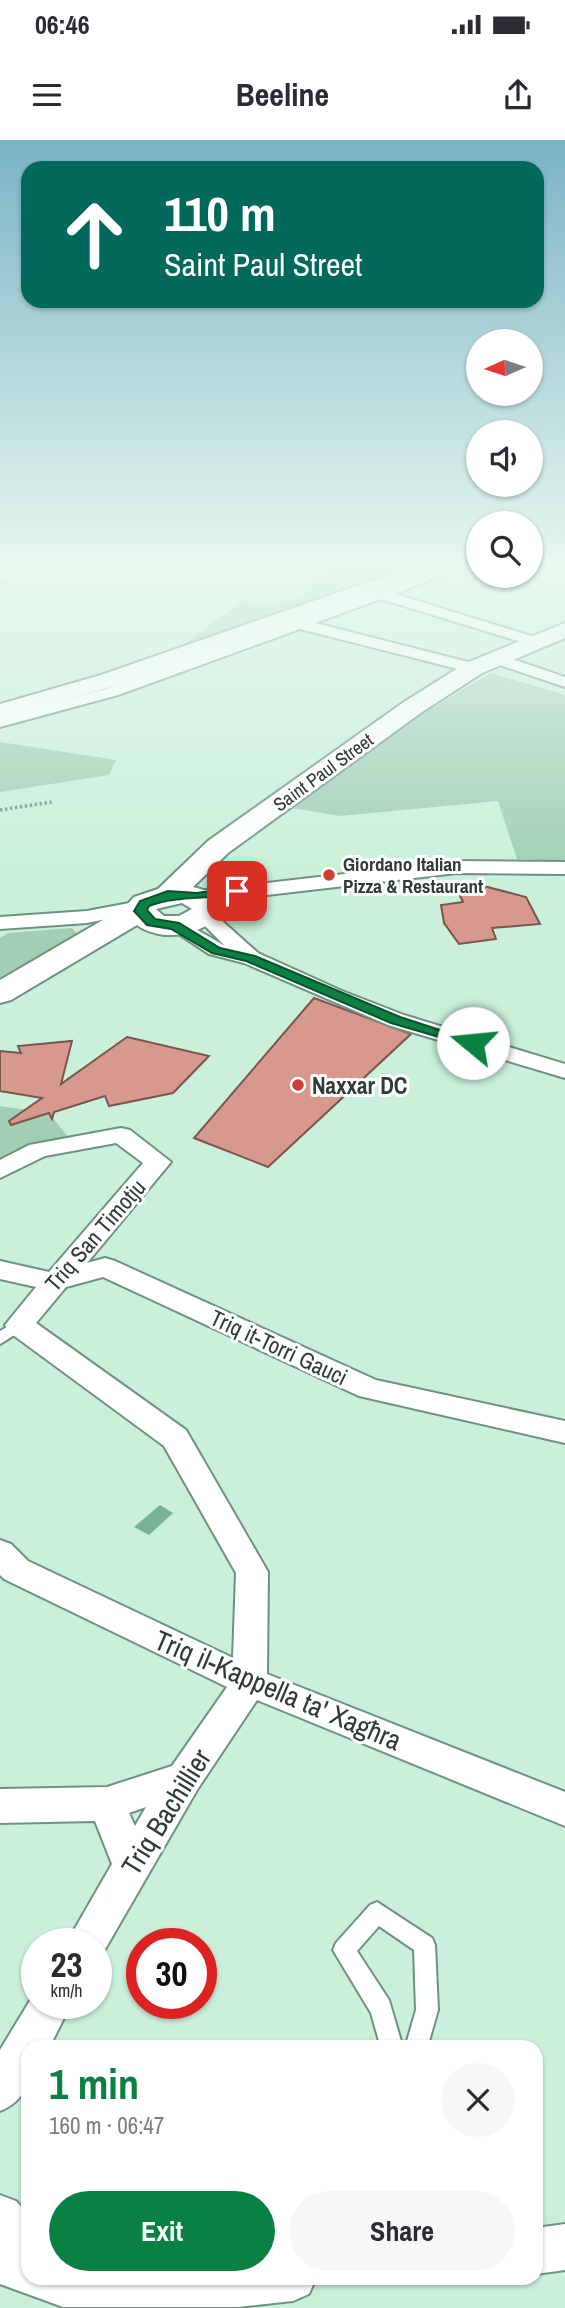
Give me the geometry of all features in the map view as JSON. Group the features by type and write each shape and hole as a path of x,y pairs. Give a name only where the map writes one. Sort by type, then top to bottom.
{"main road":[{"path":"0,712 79,692 150,668"},
{"name":"Saint Paul Street","path":"154,917 190,923 199,865 218,847 391,723 479,668"},
{"name":"Saint Paul Street","path":"0,993 74,947 193,902"}],"street":[{"path":"0,722 112,692 178,668"},
{"path":"504,668 565,682"},
{"path":"193,902 457,867 565,867"},
{"path":"193,902 250,958"},
{"path":"0,923 87,917 154,917 216,950 250,958 396,1020 565,1071"},
{"name":"Triq San Timotju","path":"0,1170 38,1150 121,1135 158,1163 10,1332"},
{"name":"Triq it-Torri Gauci","path":"0,1270 53,1282 105,1267 369,1389 565,1432"},
{"path":"10,1332 175,1438 252,1572 250,1682"},
{"name":"Triq il-Kappella ta' Xagħra","path":"0,1553 16,1570 250,1682 565,1809"},
{"name":"Triq Bachillier","path":"95,1928 184,1778 250,1682"},
{"path":"0,1806 107,1804 184,1778"},
{"path":"107,1804 132,1865"},
{"path":"30,2040 42,2019"},
{"path":"0,2090 21,2055"},
{"path":"0,2217 21,2240"},
{"path":"543,2250 565,2247"},
{"path":"0,2261 21,2268"},
{"path":"123,2285 239,2296 272,2285"}],"lane":[{"path":"390,2040 381,2008 344,1950 377,1912 424,1945 427,2010 418,2040"}],"path":[{"path":"0,810 52,802"}],"shaded area":[{"path":"491,673 565,695 565,861 517,859 498,801 340,816 292,808 412,720"},
{"path":"0,742 116,760 109,775 0,792"},
{"path":"72,928 78,935 0,982 0,938 8,933"},
{"path":"0,1106 49,1113 69,1138 0,1164"},
{"path":"160,1505 173,1513 149,1535 134,1527"}],"building":[{"path":"472,883 526,897 540,924 492,928 496,939 459,944 444,923 441,905 463,902 454,884"},
{"name":"Naxxar DC","path":"314,998 411,1034 268,1167 194,1138"},
{"path":"127,1037 209,1056 173,1093 109,1106 105,1096 54,1112 52,1119 49,1113 11,1125 9,1121 42,1098 0,1091 0,1051 21,1053 18,1046 72,1041 61,1084"}],"place":[{"name":"Giordano Italian Pizza & Restaurant","path":"329,875"},
{"name":"Naxxar DC","path":"298,1085"}],"route":[{"path":"237,891 197,897 186,894 168,895 144,904 140,911 152,922 175,925 186,935 216,950 234,957 250,958 334,996 396,1020 473,1043"}]}
